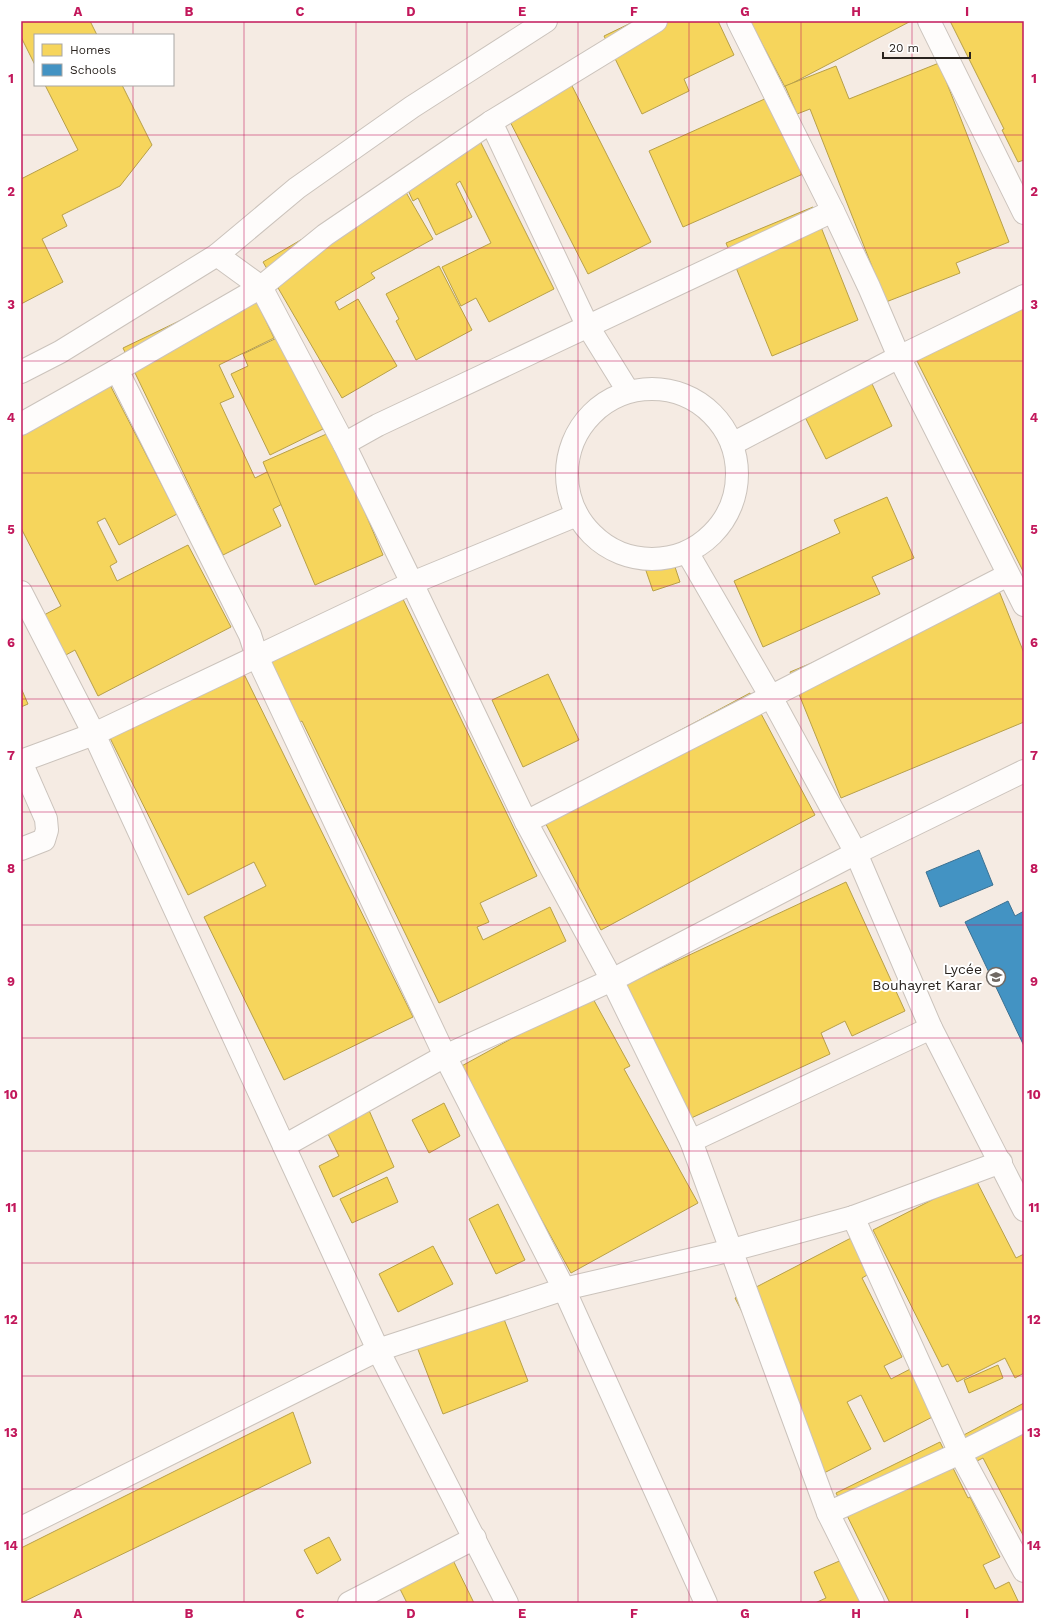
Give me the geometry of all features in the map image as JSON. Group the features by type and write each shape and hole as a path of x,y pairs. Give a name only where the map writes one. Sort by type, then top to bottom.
{"street":[{"path":"21,372 60,352 217,255 297,188 412,107 546,21"},
{"path":"21,424 262,288 325,235 491,122 656,21"},
{"path":"738,21 833,211 900,357 1024,605"},
{"path":"928,21 1024,213"},
{"path":"491,122 587,326 628,391"},
{"path":"344,444 378,425 833,211"},
{"path":"217,255 262,288 344,444 526,822 612,980 691,1141 828,1513 873,1603"},
{"path":"732,444 900,357 1024,296"},
{"path":"117,370 250,634 257,657 445,1056 564,1289 706,1603"},
{"path":"654,388 679,392 702,404 720,422 732,444 737,470 735,495 725,519 708,538 687,552 662,559 637,559 612,551 592,536 577,515 567,491 566,466 573,441 586,419 591,414 605,402 628,391 654,388"},
{"path":"720,422 756,432"},
{"path":"21,849 44,840 47,830 46,819 21,761 94,734 412,583 577,515"},
{"path":"687,552 771,697 856,853 931,1028 1001,1162 1024,1210"},
{"path":"526,822 1008,574"},
{"path":"21,592 94,734 378,1350 507,1603"},
{"path":"284,1146 445,1056 612,980 856,853 1024,771"},
{"path":"691,1141 931,1028"},
{"path":"21,1528 378,1350 564,1289 732,1250 853,1217 1001,1162"},
{"path":"853,1217 960,1452 1024,1571"},
{"path":"828,1513 1024,1421"},
{"path":"349,1603 474,1538"}],"building: Homes":[{"path":"21,21 90,21 96,34 34,34 34,63 21,37"},
{"path":"635,21 718,21 734,55 684,79 689,91 642,114 604,36"},
{"path":"750,21 911,21 785,87"},
{"path":"950,21 1024,21 1024,160 1018,162 1002,130 1004,129"},
{"path":"939,63 1009,242 956,263 960,273 886,302 810,109 797,114 785,86 836,66 849,99"},
{"path":"566,74 651,242 588,274 502,106"},
{"path":"46,86 122,86 152,145 120,186 62,215 67,226 42,239 63,282 21,304 21,179 78,150"},
{"path":"769,97 803,174 683,227 649,151"},
{"path":"479,139 554,289 489,322 476,298 461,306 442,267 491,243 460,181 456,184 472,217 436,235 418,198 413,201 402,177"},
{"path":"400,182 433,239 371,273 375,278 335,302 339,310 358,299 397,366 342,398 263,262"},
{"path":"813,207 858,320 772,356 726,243"},
{"path":"439,266 472,330 416,360 396,321 399,319 386,294"},
{"path":"250,287 274,338 219,365 234,397 220,403 255,478 269,471 284,503 273,509 281,526 223,555 123,348"},
{"path":"1024,289 1024,573 910,347"},
{"path":"279,337 323,429 270,455 231,374 248,366 243,354"},
{"path":"864,367 892,426 826,459 797,401"},
{"path":"109,383 177,514 119,545 105,518 97,522 117,562 110,566 117,581 188,545 231,627 98,696 75,650 64,656 44,615 61,606 21,528 21,429"},
{"path":"331,432 383,555 315,585 263,462"},
{"path":"887,497 914,558 872,577 880,594 763,647 734,581 840,533 834,520"},
{"path":"671,555 680,582 653,591 644,565"},
{"path":"997,586 1024,653 1024,722 841,798 790,672"},
{"path":"400,593 537,876 480,903 489,922 477,927 483,940 550,907 566,941 439,1003 302,721 300,722 269,657"},
{"path":"242,670 413,1017 284,1080 204,917 266,886 254,862 188,895 109,736"},
{"path":"548,674 579,740 523,767 492,700"},
{"path":"21,688 28,704 21,707"},
{"path":"750,693 815,815 601,930 537,807"},
{"path":"846,882 905,1011 852,1036 845,1021 821,1033 830,1054 687,1120 625,985"},
{"path":"591,995 630,1066 624,1069 698,1203 571,1273 458,1068"},
{"path":"444,1103 460,1136 429,1153 412,1120"},
{"path":"368,1108 394,1167 333,1197 319,1166 339,1156 324,1126"},
{"path":"387,1177 398,1202 352,1223 340,1199"},
{"path":"975,1178 1016,1258 1024,1254 1024,1373 1015,1378 1005,1358 957,1382 948,1364 942,1367 873,1230"},
{"path":"498,1204 525,1260 496,1274 469,1219"},
{"path":"851,1238 869,1274 862,1278 902,1357 884,1366 891,1379 918,1365 942,1412 884,1442 861,1395 847,1402 871,1449 824,1473 735,1298"},
{"path":"433,1246 453,1284 398,1312 379,1274"},
{"path":"502,1314 528,1381 443,1414 417,1347"},
{"path":"998,1365 1003,1378 969,1393 964,1380"},
{"path":"1024,1403 1024,1537 983,1458 973,1463 960,1437"},
{"path":"293,1412 311,1463 21,1603 21,1548"},
{"path":"940,1442 1000,1557 983,1565 995,1589 1009,1582 1019,1603 890,1603 836,1493"},
{"path":"329,1537 341,1560 317,1574 304,1550"},
{"path":"451,1556 474,1603 407,1603 397,1583"},
{"path":"844,1559 862,1603 815,1603 826,1598 814,1572"}],"building: Schools":[{"path":"979,850 993,885 940,907 926,872"},
{"path":"1008,901 1015,916 1024,911 1024,1046 965,922"}],"place":[{"name":"Lycée Bouhayret Karar","path":"996,977"}]}
